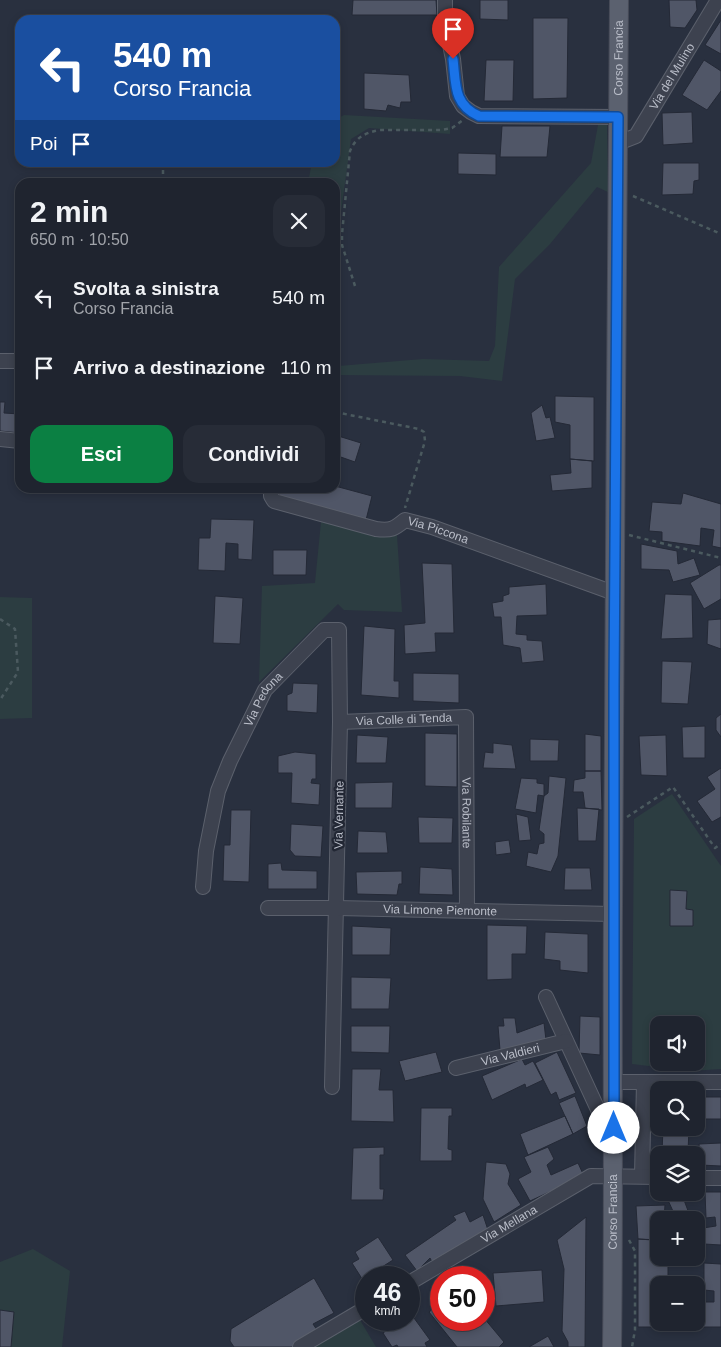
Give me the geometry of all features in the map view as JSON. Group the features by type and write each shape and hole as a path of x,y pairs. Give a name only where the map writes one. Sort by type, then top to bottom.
{"main road":[{"name":"Corso Francia","path":"612,1347 614,1176 614,593 619,0"}],"street":[{"path":"444,0 445,21 453,59 457,96 463,106 471,112 479,116 618,117"},
{"name":"Via del Mulino","path":"618,144 636,136 718,0"},
{"path":"0,361 15,361"},
{"path":"0,439 15,440"},
{"name":"Via Piccona","path":"271,493 274,501 376,529 389,531 405,520 441,530 614,593"},
{"name":"Via Pedona","path":"203,887 206,851 218,791 230,761 265,690 324,630 339,630 340,722"},
{"name":"Via Colle di Tenda","path":"340,722 466,716"},
{"name":"Via Robilante","path":"466,716 467,910"},
{"name":"Via Vernante","path":"332,1087 340,722"},
{"name":"Via Limone Piemonte","path":"268,908 613,914"},
{"path":"546,997 614,1144"},
{"name":"Via Valdieri","path":"456,1068 566,1041"},
{"path":"613,1082 721,1082"},
{"path":"642,1176 644,1082"},
{"name":"Via Mellana","path":"420,1277 591,1176 650,1176"},
{"path":"705,1178 721,1178"},
{"path":"300,1347 355,1314"}],"path":[{"path":"355,286 342,245 350,151 354,142 370,132 379,130 441,130 452,128 471,112"},
{"path":"618,189 721,234"},
{"path":"340,413 419,429 424,432 425,441 406,504 405,520"},
{"path":"627,534 721,558"},
{"path":"0,619 15,630 18,672 0,700"},
{"path":"626,818 673,787 715,848 721,844"}],"shaded area":[{"path":"344,115 450,121 450,134 369,128 351,139 340,219 340,178 309,178 311,167 340,167 340,117"},
{"path":"607,123 608,192 597,187 550,244 515,279 502,381 460,376 340,375 340,366 423,359 489,361 495,346 499,267 591,163 598,125"},
{"path":"321,522 397,535 402,612 344,610 338,604 259,682 262,586 315,583"},
{"path":"0,597 32,598 32,718 0,719"},
{"path":"672,794 721,866 721,1069 705,1070 705,1016 650,1016 650,1066 632,1064 634,819"},
{"path":"33,1249 70,1271 62,1347 0,1347 0,1262"},
{"path":"355,1323 355,1331 367,1331 376,1347 315,1347"}],"building":[{"path":"353,0 436,0 437,15 352,15"},
{"path":"480,0 508,0 508,20 480,19"},
{"path":"669,0 696,0 697,10 685,28 670,27"},
{"path":"533,18 568,18 567,98 533,99"},
{"path":"721,20 721,54 705,45"},
{"path":"486,60 514,60 513,101 484,101"},
{"path":"704,60 721,71 721,91 707,110 682,95"},
{"path":"364,73 409,75 411,102 401,102 400,108 388,105 386,111 364,109"},
{"path":"692,112 693,143 663,145 662,113"},
{"path":"502,126 550,126 547,157 500,157"},
{"path":"458,153 496,154 496,175 458,174"},
{"path":"663,163 699,163 699,180 694,181 693,194 662,195"},
{"path":"555,396 594,397 594,461 570,459 570,425 555,422"},
{"path":"0,402 5,402 4,413 15,414 15,432 0,431"},
{"path":"542,405 546,418 550,417 555,438 536,441 531,413"},
{"path":"340,437 361,443 355,462 340,457"},
{"path":"570,459 592,461 592,488 552,491 550,475 571,473"},
{"path":"340,487 372,496 366,520 279,497 280,493 340,493"},
{"path":"683,493 721,504 721,548 712,546 714,530 701,528 700,546 662,541 662,532 649,531 652,502 681,504"},
{"path":"211,519 254,520 252,560 238,559 238,544 226,543 225,571 198,570 199,538 210,538"},
{"path":"641,544 677,551 678,564 694,558 700,575 673,582 669,570 641,569"},
{"path":"273,550 307,550 306,575 273,575"},
{"path":"422,563 452,564 454,633 435,633 436,652 405,654 404,625 425,623"},
{"path":"721,565 721,599 704,609 690,583"},
{"path":"546,584 547,615 517,616 516,634 527,635 527,640 542,641 544,661 522,663 520,648 503,645 501,617 494,617 492,603 503,601 503,596 509,594 509,587"},
{"path":"665,594 692,595 693,638 661,639"},
{"path":"215,596 243,598 240,644 213,643"},
{"path":"721,619 721,649 707,644 708,620"},
{"path":"364,626 395,629 394,681 399,681 399,698 361,695"},
{"path":"662,661 692,662 688,704 661,703"},
{"path":"413,673 459,674 459,703 413,701"},
{"path":"293,683 318,684 317,713 287,711 287,695 292,693"},
{"path":"721,714 721,737 716,730 716,718"},
{"path":"705,726 705,758 683,758 682,727"},
{"path":"425,733 457,734 457,787 425,786"},
{"path":"585,734 601,736 601,771 585,771"},
{"path":"357,735 388,737 386,763 356,763"},
{"path":"666,735 667,776 641,775 639,736"},
{"path":"530,739 559,740 558,761 530,761"},
{"path":"493,743 512,745 516,769 483,768 485,752 493,753"},
{"path":"295,752 316,754 316,779 312,779 311,783 320,784 319,805 291,803 292,773 278,773 278,756"},
{"path":"721,768 721,817 712,822 697,801 715,789 707,777"},
{"path":"585,771 601,771 602,810 585,808 583,792 573,792 574,780 585,778"},
{"path":"549,776 566,778 558,856 551,872 526,866 528,852 537,854 539,844 544,843 544,834 539,830 544,796 548,793"},
{"path":"521,778 537,779 537,783 544,784 544,796 538,795 536,813 515,809"},
{"path":"393,782 392,808 355,808 355,783"},
{"path":"577,808 599,809 596,841 578,841"},
{"path":"231,810 251,810 249,882 223,881 224,845 230,845"},
{"path":"516,814 528,817 531,840 519,841"},
{"path":"418,817 453,818 452,843 419,843"},
{"path":"291,824 323,826 321,857 295,856 290,850"},
{"path":"358,831 386,832 388,853 357,853"},
{"path":"509,840 511,853 496,855 495,842"},
{"path":"281,863 282,870 317,871 317,889 268,889 268,864"},
{"path":"420,867 452,869 453,895 419,894"},
{"path":"565,868 590,868 592,890 564,890"},
{"path":"402,871 402,884 399,884 397,895 357,894 356,872"},
{"path":"670,890 687,891 686,909 693,910 693,926 670,926"},
{"path":"487,925 527,926 526,954 512,954 512,979 487,980"},
{"path":"352,926 391,928 390,955 352,955"},
{"path":"545,932 588,934 588,973 560,970 560,961 544,959"},
{"path":"351,977 391,978 389,1009 351,1009"},
{"path":"580,1016 600,1017 600,1055 579,1053"},
{"path":"503,1018 515,1018 517,1033 544,1023 546,1040 500,1050 498,1026 504,1026"},
{"path":"351,1026 390,1026 389,1053 351,1052"},
{"path":"436,1052 442,1072 405,1081 399,1061"},
{"path":"557,1052 576,1093 559,1100 556,1092 551,1095 535,1063"},
{"path":"522,1059 525,1065 533,1061 543,1080 526,1088 525,1084 492,1100 482,1076"},
{"path":"352,1069 381,1069 379,1090 393,1090 394,1122 351,1121"},
{"path":"575,1096 587,1126 573,1134 559,1103"},
{"path":"705,1097 721,1097 721,1119 705,1119"},
{"path":"421,1108 452,1108 452,1116 449,1116 448,1149 452,1150 452,1161 420,1161"},
{"path":"565,1116 573,1134 528,1155 520,1134"},
{"path":"663,1136 689,1136 688,1146 662,1146"},
{"path":"721,1143 721,1166 705,1165 705,1146 699,1146 699,1144"},
{"path":"384,1147 384,1155 380,1155 380,1189 384,1189 383,1200 351,1200 353,1148"},
{"path":"548,1147 554,1159 547,1165 551,1175 578,1163 584,1176 530,1201 518,1179 531,1172 524,1157"},
{"path":"486,1162 506,1164 510,1174 508,1184 521,1205 494,1222 483,1199"},
{"path":"705,1192 721,1192 721,1245 705,1244 705,1228 716,1226 715,1217 706,1218"},
{"path":"668,1201 684,1201 688,1211 673,1211"},
{"path":"665,1205 665,1211 650,1211 650,1240 638,1239 636,1206"},
{"path":"465,1211 470,1222 483,1215 488,1230 432,1262 430,1258 420,1268 420,1266 413,1266 405,1255 456,1220 453,1216"},
{"path":"586,1217 585,1347 568,1347 568,1342 562,1331 564,1269 557,1240"},
{"path":"378,1237 393,1260 384,1266 355,1266 355,1268 352,1263 359,1259 355,1252"},
{"path":"638,1239 650,1240 650,1266 668,1266 668,1276 650,1276 650,1327 638,1327"},
{"path":"705,1263 721,1264 721,1327 705,1327 705,1302 714,1302 714,1291 705,1290"},
{"path":"542,1270 544,1302 496,1306 495,1273"},
{"path":"314,1278 334,1313 313,1324 319,1333 295,1347 234,1347 230,1341 231,1329"},
{"path":"0,1310 14,1312 11,1347 0,1347"},
{"path":"420,1326 430,1340 425,1343 427,1347 398,1347 397,1345 392,1347 383,1333 386,1331 420,1331"},
{"path":"444,1331 495,1331 504,1342 499,1347 457,1347"},
{"path":"548,1336 554,1347 529,1347"}],"route":[{"path":"453,59 457,96 463,106 479,116 618,117 613,914 614,1128"}]}
